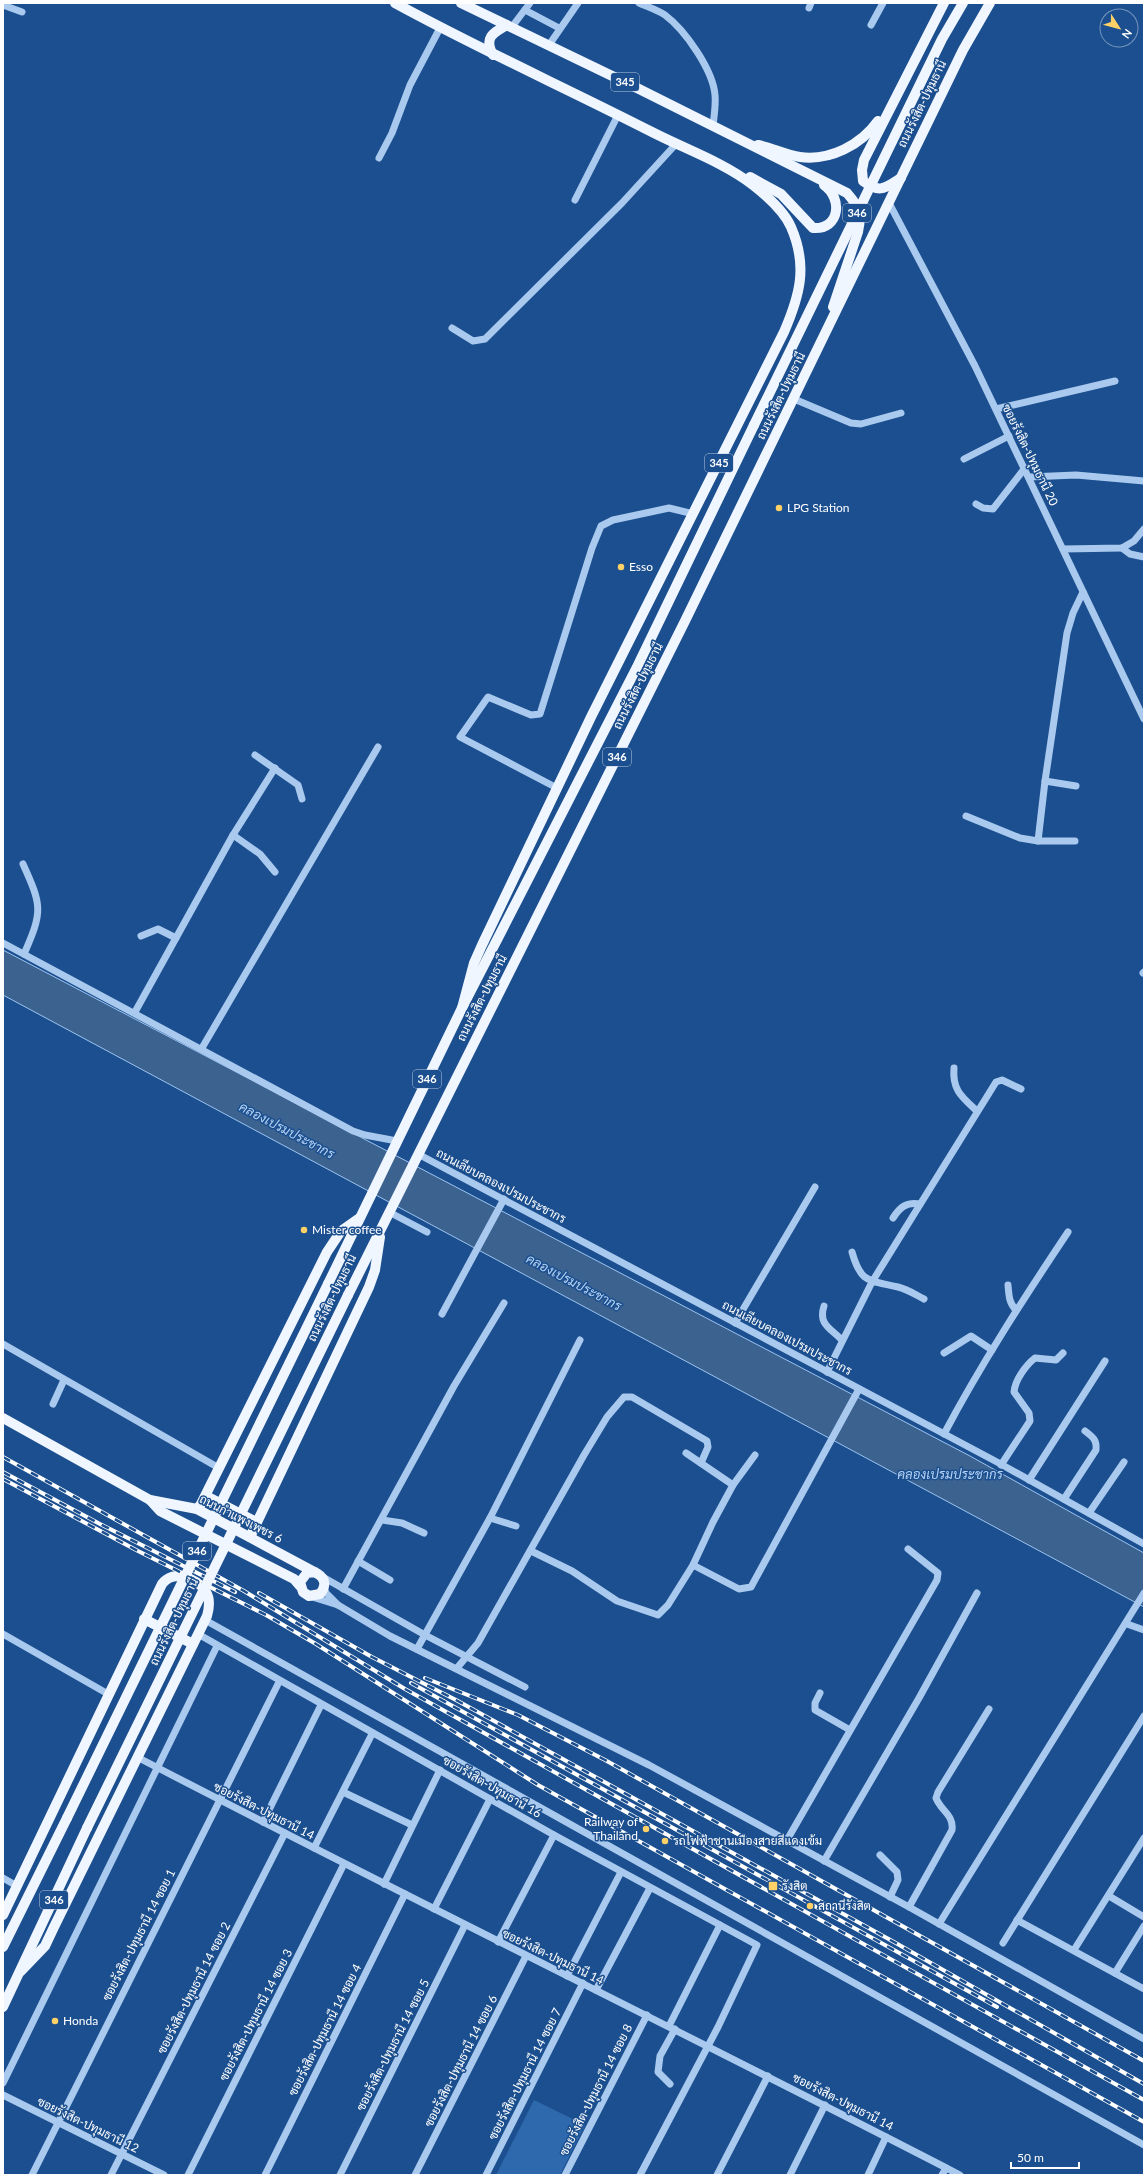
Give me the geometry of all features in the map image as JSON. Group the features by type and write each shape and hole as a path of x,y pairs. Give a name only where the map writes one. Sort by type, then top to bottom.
{"main road":[{"name":"345","path":"395,3 493,55 676,144 706,157 752,185 776,206 791,227 798,251 802,276 796,303 784,332 557,788 479,951 462,1008"},
{"name":"345","path":"461,3 713,126 847,194 858,206 860,220 858,232 818,350"},
{"path":"901,178 883,189 872,188 863,181 862,170 864,160 892,102 944,3"},
{"name":"ถนนรังสิต-ปทุมธานี","path":"3,1947 462,1008 634,672 942,39 963,3"},
{"name":"ถนนรังสิต-ปทุมธานี","path":"3,2007 88,1828 382,1225 794,399 963,50 990,3"},
{"path":"493,55 489,46 489,41 496,31 509,26"},
{"path":"741,141 799,157 814,158 833,154 864,138 892,102"},
{"path":"706,157 770,187 789,202 813,228 821,228 830,224 836,215 835,197 829,188 818,180 796,169"},
{"path":"197,1509 206,1496 327,1252 341,1231 360,1217"},
{"path":"250,1537 369,1287 375,1270 382,1225"},
{"name":"ถนนกำแพงเพชร 6","path":"3,1418 150,1500 197,1509 318,1574"},
{"path":"206,1496 256,1522"},
{"name":"ถนนกำแพงเพชร 6","path":"150,1500 160,1511 294,1579 300,1586"},
{"path":"318,1574 324,1587 320,1594 309,1596 303,1592 300,1586 304,1575 318,1574"},
{"path":"3,1915 162,1584 167,1578 173,1575 191,1580 206,1592 210,1606 205,1620 44,1946 21,1971"},
{"path":"144,1619 193,1644"}],"street":[{"path":"509,26 530,3"},
{"path":"549,45 559,28 578,3"},
{"path":"639,3 649,6 663,14 681,29 701,60 715,95 713,126"},
{"path":"871,25 883,3"},
{"path":"3,5 22,12"},
{"path":"525,10 559,28"},
{"path":"379,158 392,133 410,85 440,28"},
{"path":"575,200 618,115"},
{"path":"452,328 473,341 485,339 627,198 676,144"},
{"name":"ซอยรังสิต-ปทุมธานี 20","path":"889,203 996,409 1144,719"},
{"path":"996,409 1115,381"},
{"path":"794,399 851,423 861,424 901,413"},
{"path":"964,459 1009,436"},
{"path":"976,504 983,508 993,509 1025,468"},
{"path":"1029,477 1076,475 1144,481"},
{"path":"557,788 460,737 488,697 531,715 540,714 592,548 601,526 613,520 668,508 694,514"},
{"path":"1063,549 1122,548 1134,541 1144,529"},
{"path":"1122,548 1130,554 1144,557"},
{"path":"1038,841 1045,781 1070,622 1083,592"},
{"path":"202,1048 378,747"},
{"path":"255,755 298,785 302,799"},
{"path":"135,1012 233,835 275,768"},
{"path":"1045,781 1076,786"},
{"path":"966,816 1020,838 1038,841 1075,841"},
{"path":"233,835 260,854 275,872"},
{"path":"23,864 38,899 36,922 24,954"},
{"path":"141,936 158,929 176,938"},
{"path":"3,943 135,1012 353,1131 365,1135 397,1141"},
{"path":"954,1068 953,1082 956,1089 977,1111"},
{"path":"827,1372 872,1282 952,1155 977,1111 999,1080 1021,1089"},
{"name":"ถนนเลียบคลองเปรมประชากร","path":"416,1158 502,1201 827,1372 858,1391 944,1434 1144,1544"},
{"path":"734,1323 815,1187"},
{"path":"442,1314 502,1201"},
{"path":"893,1218 905,1205 912,1203 920,1204"},
{"path":"390,1210 427,1232"},
{"path":"944,1434 1016,1310 1068,1232"},
{"path":"852,1252 858,1271 872,1282 884,1286 900,1288 924,1299"},
{"path":"1008,1285 1009,1299 1011,1305 1016,1310"},
{"path":"343,1589 451,1393 504,1303"},
{"path":"824,1306 821,1314 823,1322 842,1340"},
{"path":"944,1353 970,1336 992,1350"},
{"path":"417,1649 490,1518 580,1340"},
{"path":"3,1344 219,1468"},
{"path":"1001,1465 1030,1421 1029,1413 1014,1392 1014,1386 1029,1362 1035,1358 1056,1360 1063,1353"},
{"path":"1029,1480 1105,1362"},
{"path":"53,1404 64,1380"},
{"path":"693,1565 739,1589 751,1587 858,1391"},
{"path":"457,1668 478,1643 588,1449 608,1417 624,1397 632,1397 707,1441 708,1447 701,1463"},
{"path":"1064,1499 1096,1450 1097,1443 1093,1437 1085,1431"},
{"path":"686,1453 733,1485"},
{"path":"530,1551 572,1572 617,1601 658,1615 668,1605 693,1565 713,1522 733,1485 755,1455"},
{"path":"1089,1513 1124,1462"},
{"path":"490,1518 516,1526"},
{"path":"382,1520 402,1523 424,1533"},
{"path":"787,1840 937,1580 938,1573 908,1549"},
{"path":"358,1561 390,1580"},
{"path":"318,1574 425,1635 525,1687"},
{"path":"324,1587 326,1593 338,1606"},
{"path":"824,1861 977,1593"},
{"path":"939,1924 1127,1624 1144,1593"},
{"path":"309,1596 338,1606 417,1649 649,1765 909,1907 1144,2039"},
{"path":"205,1620 1144,2145"},
{"path":"1127,1624 1144,1630"},
{"path":"3,1634 108,1694"},
{"name":"ซอยรังสิต-ปทุมธานี 16","path":"198,1634 279,1682 372,1734 440,1770 650,1888 757,1945 708,2046"},
{"path":"3,2083 217,1646"},
{"name":"ซอยรังสิต-ปทุมธานี 14 ซอย 1","path":"32,2175 279,1682"},
{"path":"820,1693 815,1703 815,1710 850,1730"},
{"path":"263,1822 321,1705"},
{"path":"909,1907 952,1830 953,1822 951,1817 939,1806 936,1798 938,1792 989,1709"},
{"path":"1003,1943 1144,1716"},
{"path":"314,1848 372,1734"},
{"name":"ซอยรังสิต-ปทุมธานี 14","path":"137,1757 344,1864 526,1956 672,2027 960,2175"},
{"path":"384,1884 440,1770"},
{"path":"343,1792 412,1825"},
{"path":"434,1909 490,1799"},
{"name":"ซอยรังสิต-ปทุมธานี 14 ซอย 2","path":"111,2175 286,1833"},
{"path":"498,1942 554,1835"},
{"path":"1074,1950 1144,1838"},
{"path":"880,1855 898,1872 898,1880 890,1897"},
{"name":"ซอยรังสิต-ปทุมธานี 14 ซอย 3","path":"188,2175 344,1864"},
{"path":"567,1976 621,1872"},
{"path":"3,1878 16,1886"},
{"path":"596,1990 650,1888"},
{"name":"ซอยรังสิต-ปทุมธานี 14 ซอย 4","path":"265,2175 405,1894"},
{"path":"1109,1896 1144,1917"},
{"path":"1017,1920 1144,1989"},
{"name":"ซอยรังสิต-ปทุมธานี 14 ซอย 5","path":"340,2175 465,1925"},
{"path":"670,2084 658,2072 658,2064 672,2027 720,1925"},
{"path":"1115,1973 1144,1926"},
{"name":"ซอยรังสิต-ปทุมธานี 14 ซอย 6","path":"415,2175 526,1956"},
{"name":"ซอยรังสิต-ปทุมธานี 14 ซอย 7","path":"486,2175 583,1983"},
{"name":"ซอยรังสิต-ปทุมธานี 14 ซอย 8","path":"565,2175 647,2015"},
{"path":"640,2175 708,2046"},
{"path":"717,2175 768,2076"},
{"name":"ซอยรังสิต-ปทุมธานี 12","path":"3,2094 164,2175"},
{"path":"790,2175 825,2105"},
{"path":"868,2175 886,2137"},
{"path":"942,2175 946,2168"}],"shaded area":[{"path":"534,2100 585,2125 560,2175 496,2175"}],"water":[{"name":"คลองเปรมประชากร","path":"3,950 970,1456 1144,1553 1144,1607 3,995"}],"railway":[{"path":"3,1457 244,1591 405,1689 1144,2100"},
{"path":"3,1472 100,1524 235,1592"},
{"path":"3,1479 138,1551 266,1615 316,1644 538,1785 1144,2122"},
{"path":"259,1593 372,1657 456,1700 894,1942 1144,2084"},
{"path":"425,1678 518,1715 605,1760 1144,2061"},
{"path":"411,1683 997,2007"}],"place":[{"name":"LPG Station","path":"779,508"},
{"name":"Esso","path":"621,567"},
{"name":"Mister coffee","path":"304,1230"},
{"name":"Railway of Thailand","path":"646,1829"},
{"name":"รถไฟฟ้าชานเมืองสายสีแดงเข้ม","path":"665,1841"},
{"name":"รังสิต","path":"773,1886"},
{"name":"สถานีรังสิต","path":"810,1906"},
{"name":"Honda","path":"55,2021"}]}
